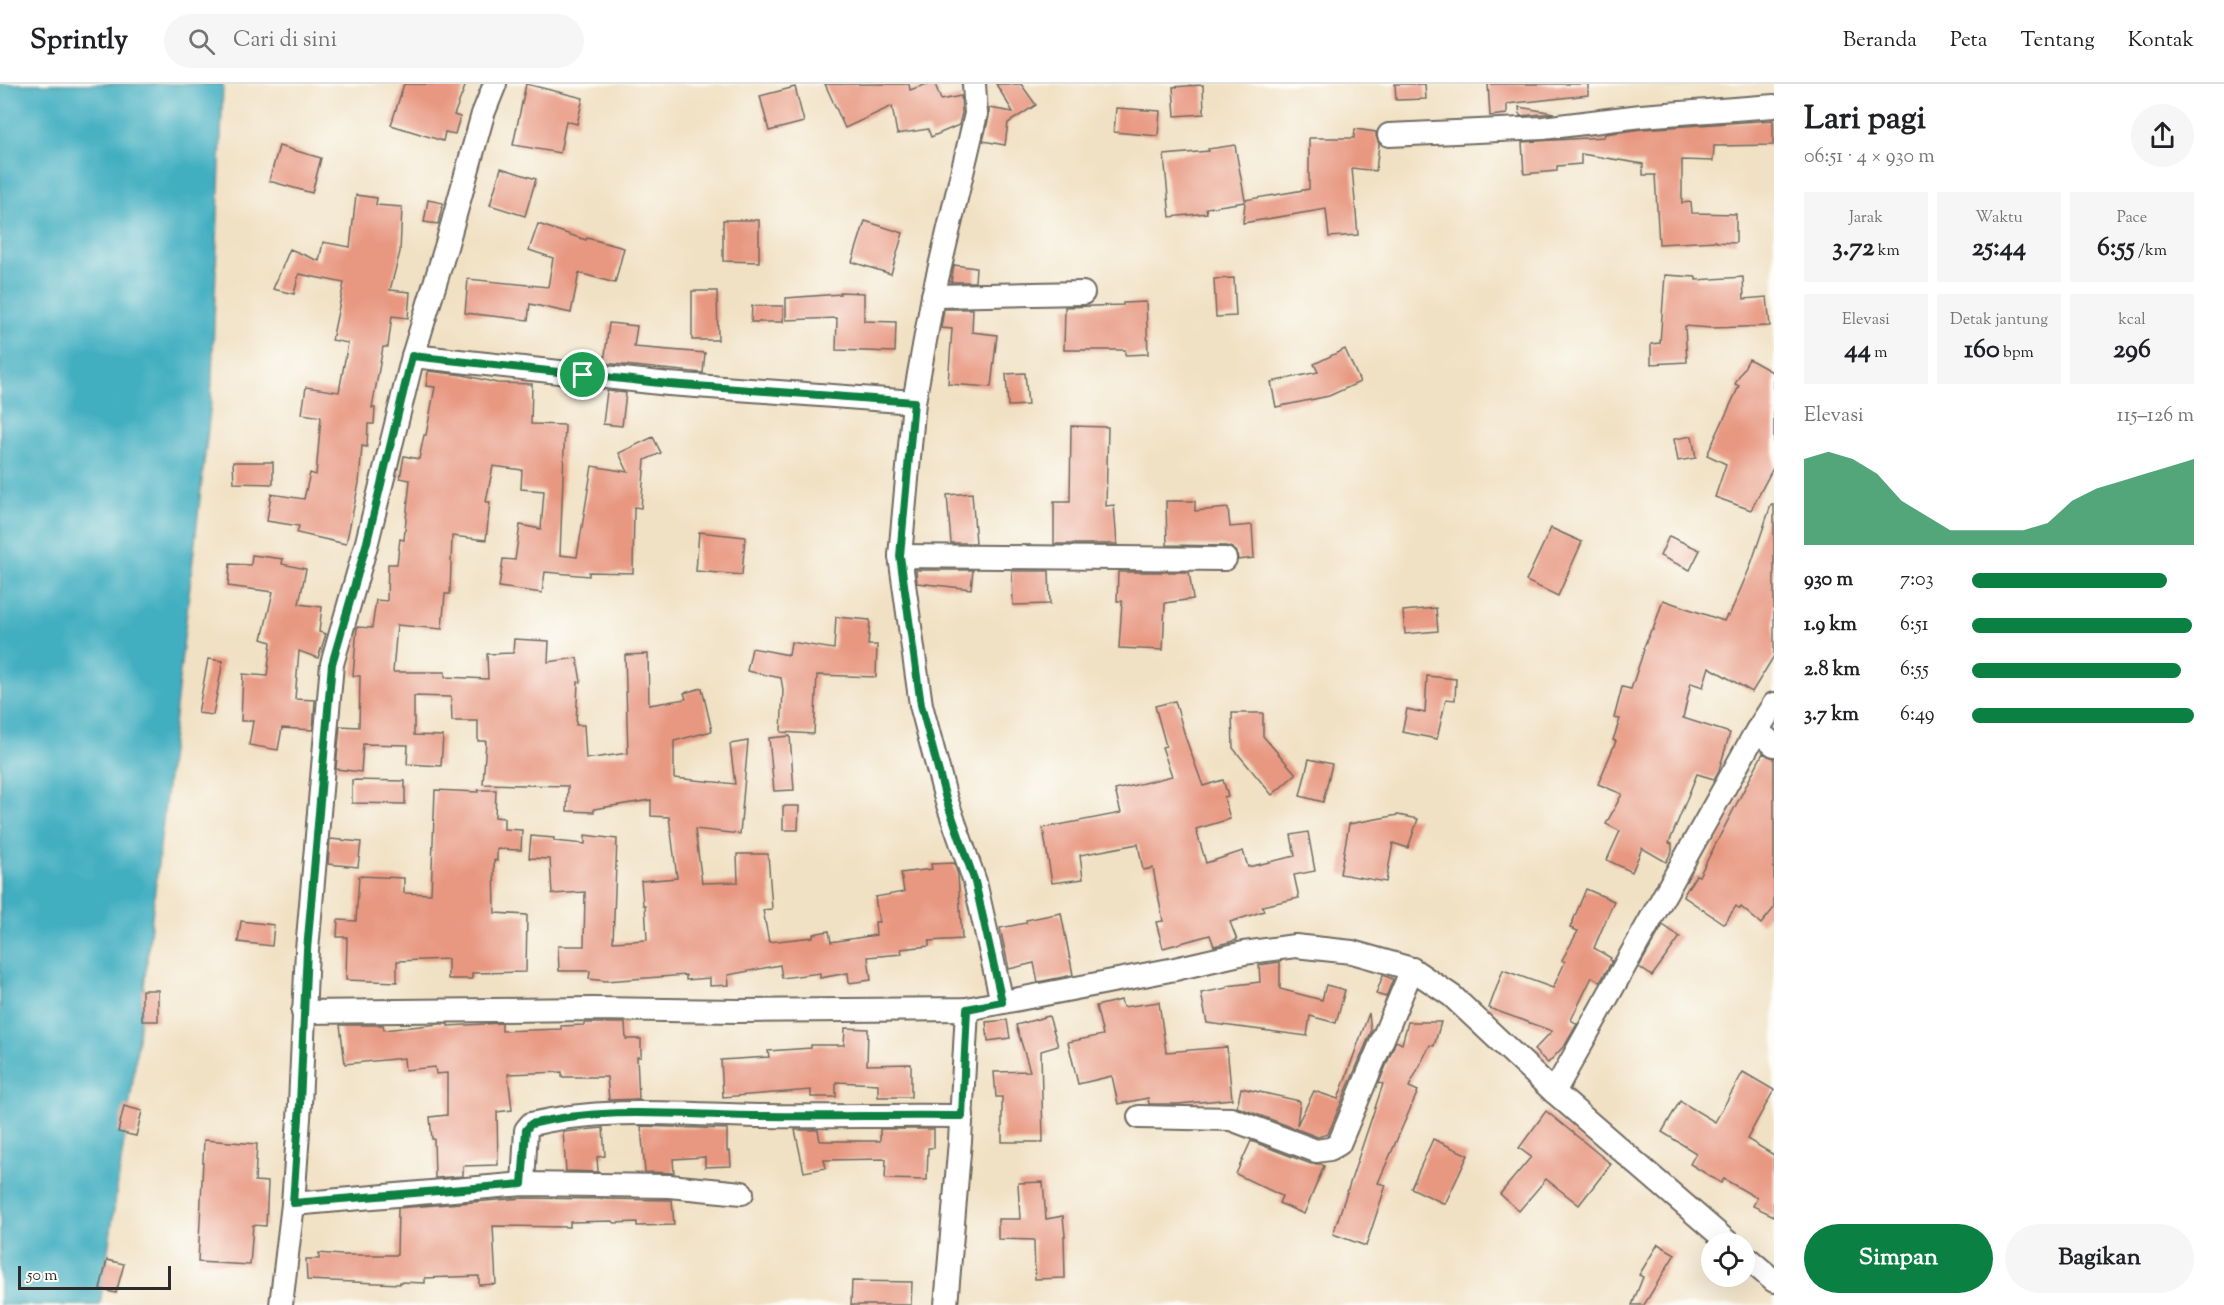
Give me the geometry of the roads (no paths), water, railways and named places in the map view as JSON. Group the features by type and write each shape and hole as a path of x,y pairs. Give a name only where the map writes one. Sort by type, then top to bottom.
{"street":[{"path":"280,1305 293,1203 300,1104 303,1012 326,712 332,664 367,542 412,356 446,247 483,114 495,84"},
{"path":"974,84 976,114 933,296 914,402 900,556 921,705 946,799 975,882 1002,1002"},
{"path":"1389,135 1543,128 1641,116 1774,105"},
{"path":"933,296 1083,293"},
{"path":"412,356 669,384 914,402"},
{"path":"900,556 1225,559"},
{"path":"1554,1092 1766,738 1774,704"},
{"path":"303,1012 967,1009 1175,969 1244,953 1295,946 1352,952 1412,969 1452,996 1554,1092 1717,1233"},
{"path":"1139,1117 1231,1119 1316,1150 1330,1149 1339,1144 1412,969"},
{"path":"946,1305 962,1116 967,1009"},
{"path":"522,1184 526,1130 531,1124 584,1115 636,1113 765,1116 962,1116"},
{"path":"293,1203 522,1184 669,1186 742,1193"},
{"path":"1755,1265 1774,1281"}],"water":[{"path":"0,84 223,84 211,402 134,1073 100,1305 0,1305"}]}
